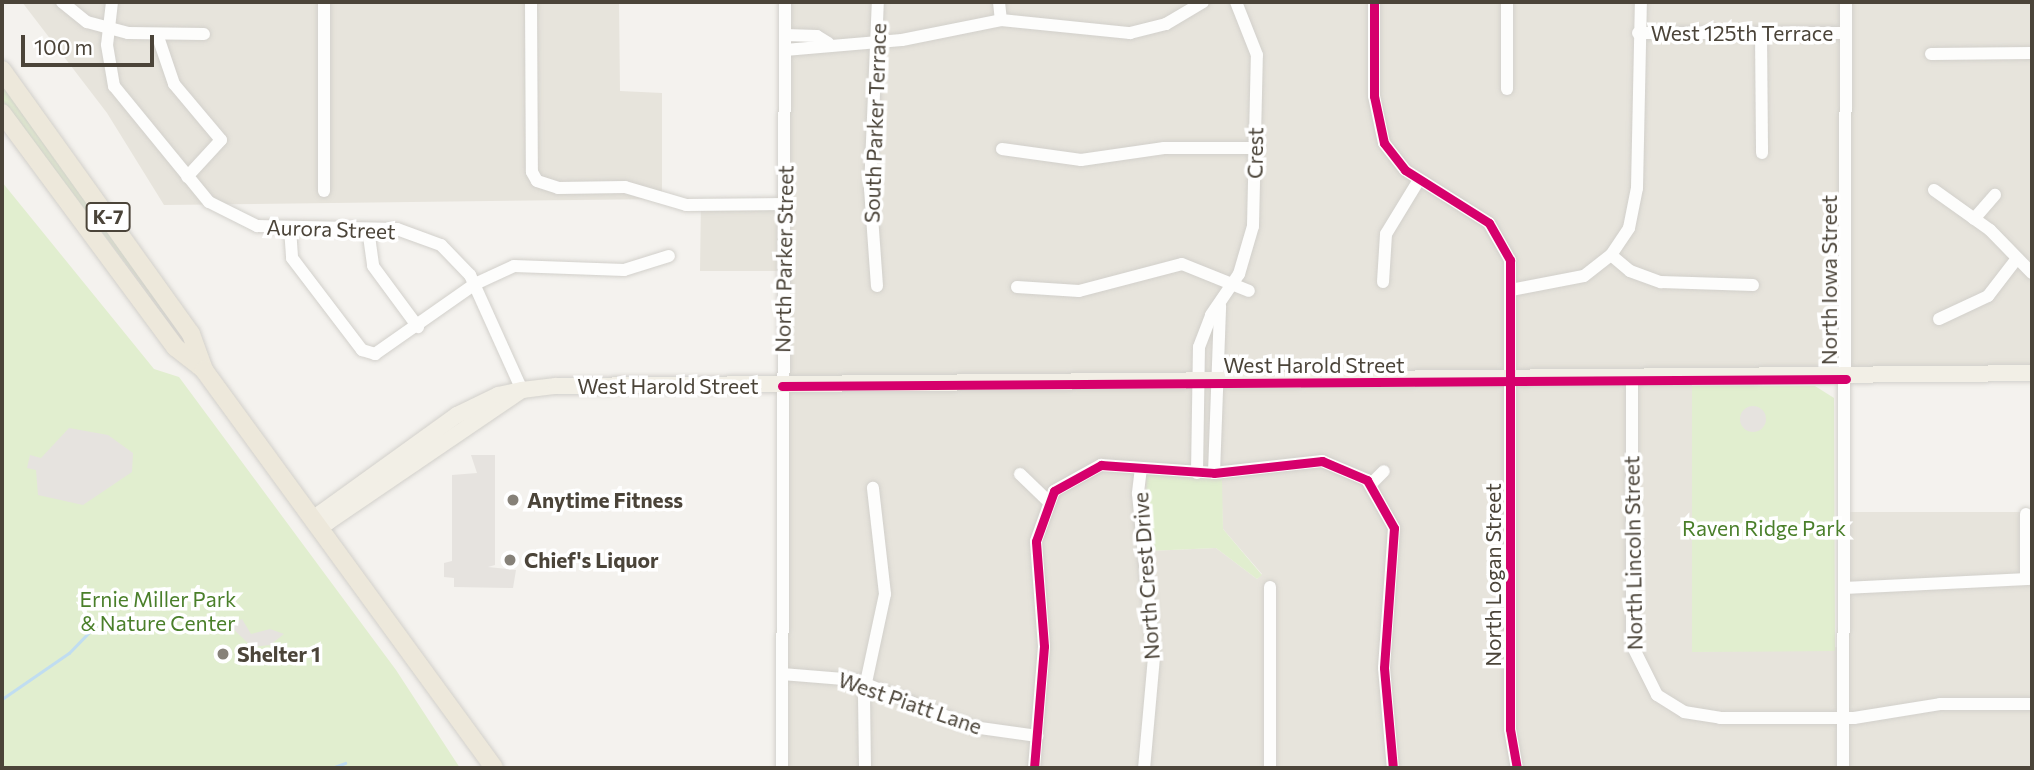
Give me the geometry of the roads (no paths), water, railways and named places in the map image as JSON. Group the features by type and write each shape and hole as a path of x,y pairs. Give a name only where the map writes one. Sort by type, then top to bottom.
{"highway":[{"name":"K-7","path":"2,70 191,334 204,370"},
{"name":"K-7","path":"2,113 175,347 204,370 494,768"}],"main road":[{"name":"West Harold Street","path":"318,523 321,513 457,415 522,390 1846,379 2032,373"}],"street":[{"path":"62,2 71,14 109,27 157,34 204,34"},
{"name":"Aurora Street","path":"112,2 109,27 114,86 187,177 222,212 257,226 368,229 422,235 457,257 475,284 522,390"},
{"path":"324,2 324,191"},
{"path":"531,2 532,172 537,181 558,188 625,187 672,204 785,204"},
{"name":"North Parker Street","path":"782,768 785,2"},
{"name":"South Parker Terrace","path":"877,286 870,189 880,42 878,2"},
{"path":"999,2 1001,20"},
{"path":"785,50 828,43 880,42 1001,20 1130,33 1166,24 1203,2"},
{"name":"Crest","path":"1197,384 1204,329 1233,283 1253,226 1256,55 1236,2"},
{"name":"North Logan Street","path":"1374,2 1379,129 1395,160 1419,180 1489,223 1507,253 1511,290 1510,729 1517,768"},
{"path":"1507,2 1507,89"},
{"path":"1511,290 1563,284 1611,255 1636,206 1638,33 1641,2"},
{"name":"North Iowa Street","path":"1843,768 1846,2"},
{"name":"West 125th Terrace","path":"1638,33 1846,33"},
{"path":"1761,33 1762,153"},
{"path":"157,34 174,84 221,140 187,177"},
{"path":"785,35 817,36 828,43"},
{"path":"1931,54 2032,53"},
{"path":"1002,149 1081,160 1164,148 1255,148"},
{"path":"1383,282 1386,234 1419,180"},
{"path":"1934,190 1975,219 2015,261 2032,273"},
{"path":"1975,219 1996,195"},
{"path":"290,228 292,258 362,350 375,354 418,327 475,284 530,263 624,270 669,256"},
{"path":"368,229 373,266 418,327"},
{"path":"1611,255 1630,271 1661,282 1754,285"},
{"path":"1939,319 1988,296 2015,261"},
{"path":"1017,286 1079,291 1182,264 1249,290"},
{"name":"Crest","path":"1214,383 1221,302"},
{"name":"North Lincoln Street","path":"1632,380 1631,636 1645,680 1669,704 1700,716 1844,718 1940,704 2032,704"},
{"path":"1214,383 1214,474"},
{"path":"1197,384 1198,473"},
{"path":"1034,768 1044,646 1036,541 1047,500 1091,467 1214,474 1322,461 1371,484 1394,528 1384,668 1393,768"},
{"name":"North Crest Drive","path":"1141,468 1138,494 1154,657 1144,768"},
{"path":"1371,484 1384,471"},
{"path":"1020,474 1047,500"},
{"path":"865,768 866,683 885,594 873,488"},
{"path":"1845,588 2029,579 2026,514"},
{"path":"1270,587 1270,768"},
{"name":"West Piatt Lane","path":"782,674 866,683 973,727 1037,736"}],"waterway":[{"path":"2,699 69,653 98,623"},
{"path":"332,768 345,763"}],"place":[{"name":"Anytime Fitness","path":"513,500"},
{"name":"Chief's Liquor","path":"510,560"},
{"name":"Shelter 1","path":"223,654"}],"park label":[{"name":"Raven Ridge Park","path":"1764,528"},
{"name":"Ernie Miller Park & Nature Center","path":"158,611"}]}
